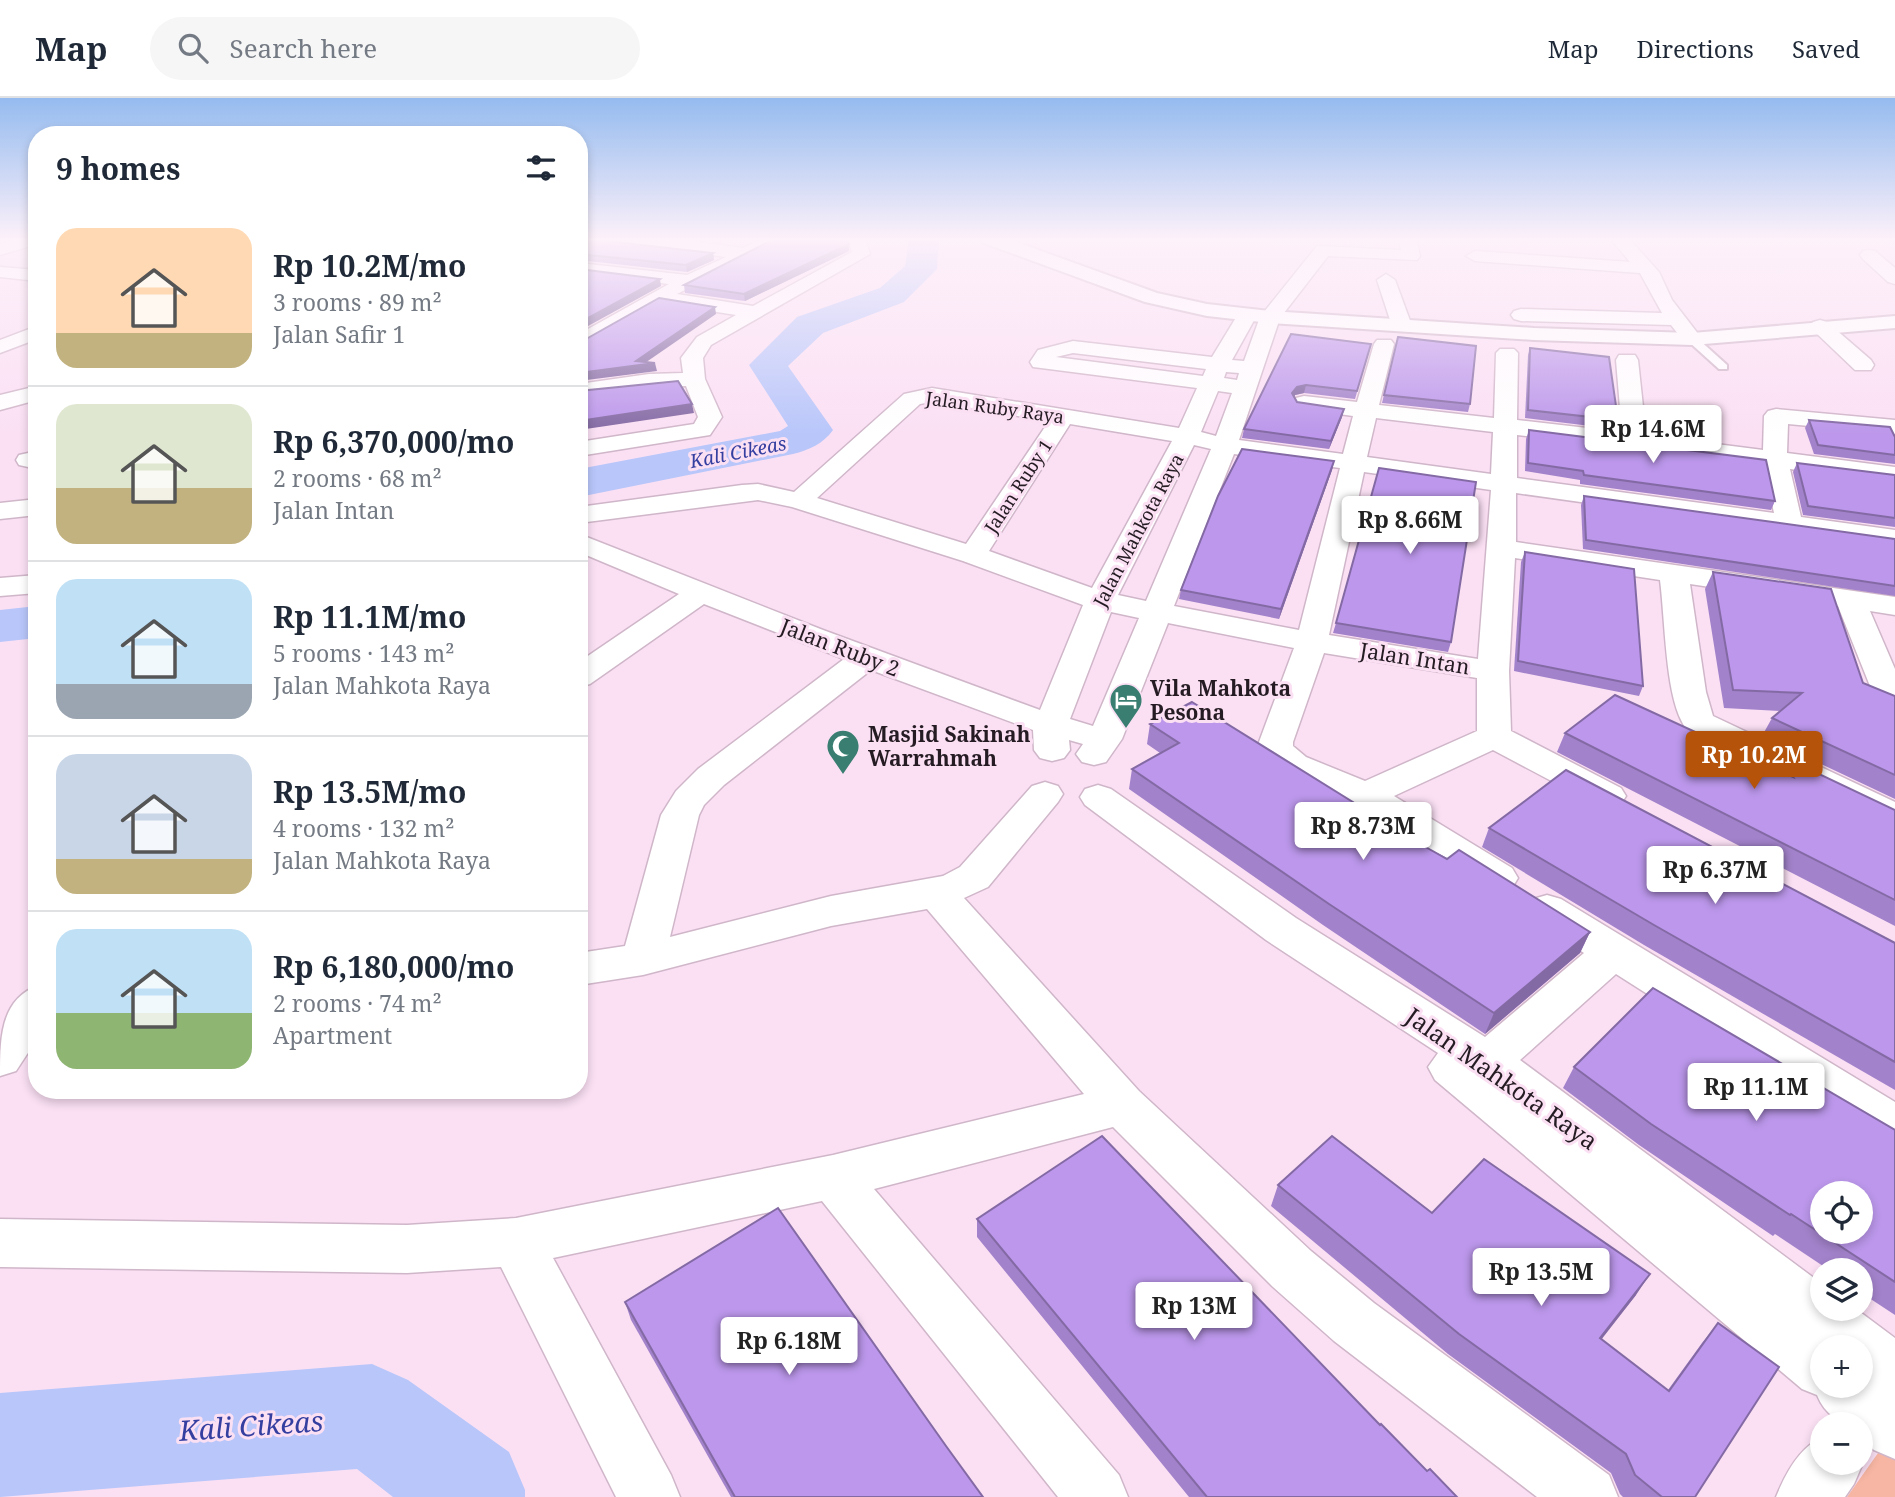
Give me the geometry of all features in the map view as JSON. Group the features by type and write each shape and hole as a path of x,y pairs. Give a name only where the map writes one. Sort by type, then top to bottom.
{"main road":[{"path":"1181,304 1393,335 1692,338 1895,321"}],"street":[{"path":"588,337 644,304"},
{"path":"705,304 755,312"},
{"path":"588,448 702,430 710,417 694,379 692,358 704,341 769,304"},
{"name":"Jalan Mahkota Raya","path":"1279,304 1270,317 1225,445 1157,612 1084,777 1281,929 1478,1070 1873,1405"},
{"path":"1389,304 1393,335 1366,410 1312,642 1276,742 1276,749 1293,765 1366,795 1895,1127"},
{"path":"1666,304 1692,338"},
{"path":"590,312 621,317"},
{"name":"Jalan Mahkota Raya","path":"1051,739 1100,601 1187,436 1215,374 1247,314"},
{"path":"1521,314 1678,319"},
{"path":"1820,326 1863,365"},
{"path":"0,347 28,336"},
{"path":"1215,374 1073,347 1045,354 1041,362 1249,378"},
{"path":"1493,671 1502,548 1507,353"},
{"path":"1627,360 1635,441"},
{"path":"588,390 649,381 694,379"},
{"path":"0,402 28,394"},
{"name":"Jalan Ruby Raya","path":"799,501 917,396 932,394 1187,436 1225,445 1895,538"},
{"path":"1304,403 1504,425 1895,475"},
{"path":"1789,522 1775,459 1776,416 1895,427"},
{"name":"Jalan Ruby 1","path":"973,555 1063,417"},
{"name":"Jalan Intan","path":"588,514 758,492 799,501 973,555 1100,601 1312,642 1493,671 1494,736"},
{"path":"0,511 28,508"},
{"name":"Jalan Ruby 2","path":"588,546 699,594 867,657 1051,739 1084,777"},
{"path":"1502,548 1895,606"},
{"path":"1674,572 1689,692 1699,721 1710,730 1895,817"},
{"path":"0,587 28,585"},
{"path":"588,671 699,594"},
{"path":"1850,600 1888,691 1895,696"},
{"path":"643,959 680,815 689,799 711,777 867,657"},
{"path":"1366,795 1494,736 1640,813"},
{"path":"1051,739 1032,765 1030,776 1034,786 1084,777"},
{"path":"588,968 643,959 831,911 936,893 974,877 1084,777"},
{"path":"936,893 1122,1105 1292,1269 1354,1322 1587,1497"},
{"path":"1478,1070 1614,952"},
{"path":"0,1058 28,1016"},
{"name":"Jalan Mahkota Raya","path":"1478,1070 1810,1359"},
{"path":"0,1243 407,1249 516,1242 833,1177 1122,1105"},
{"path":"833,1177 1097,1497"},
{"path":"516,1242 649,1497"},
{"path":"1807,1497 1824,1475"}],"lane":[{"path":"1692,338 1723,367"}],"shaded area":[{"path":"1895,1429 1895,1497 1847,1497 1863,1475 1873,1475 1873,1460"}],"building":[{"path":"588,304 613,304 588,318"},
{"path":"648,304 715,307 636,361 655,363 588,372 588,338"},
{"path":"1291,334 1371,344 1357,391 1306,385 1297,387 1292,393 1297,402 1344,409 1331,441 1244,429"},
{"path":"1398,337 1476,346 1470,404 1384,395"},
{"path":"1530,348 1609,357 1618,420 1528,410"},
{"path":"678,381 692,404 588,420 588,390"},
{"path":"1809,420 1890,427 1895,437 1895,455 1818,445"},
{"path":"1529,430 1766,460 1775,501 1584,475 1583,471 1528,463"},
{"path":"1242,449 1334,461 1281,609 1181,590 1218,496"},
{"path":"1797,463 1895,475 1895,518 1808,506"},
{"path":"1379,468 1476,482 1451,642 1336,623"},
{"path":"1584,496 1895,539 1895,586 1586,540"},
{"path":"1525,552 1634,569 1643,686 1518,661"},
{"path":"1713,572 1831,589 1863,683 1895,696 1895,775 1772,718 1802,693 1733,690"},
{"path":"1615,695 1793,777 1779,755 1895,810 1895,900 1565,733"},
{"path":"1192,702 1422,845 1447,859 1459,850 1590,932 1494,1013 1132,769 1179,743 1150,724"},
{"path":"1566,770 1895,943 1895,1062 1489,828"},
{"path":"1653,988 1895,1130 1895,1282 1873,1268 1873,1258 1858,1258 1837,1244 1873,1244 1873,1181 1810,1181 1810,1226 1651,1124 1574,1067"},
{"path":"1102,1136 1380,1425 1457,1497 1207,1497 977,1219"},
{"path":"1332,1136 1432,1213 1484,1159 1650,1274 1600,1338 1669,1391 1718,1323 1779,1367 1695,1497 1662,1497 1635,1475 1626,1454 1459,1334 1278,1185"},
{"path":"778,1208 983,1497 735,1497 625,1302"}],"waterway":[{"name":"Kali Cikeas","path":"588,481 793,441 812,430 768,365 810,325 867,304"},
{"name":"Kali Cikeas","path":"0,626 28,623"},
{"name":"Kali Cikeas","path":"0,1445 372,1416 471,1490 471,1497"}],"place":[{"name":"Vila Mahkota Pesona","path":"1126,730"},
{"name":"Masjid Sakinah Warrahmah","path":"843,776"}]}
